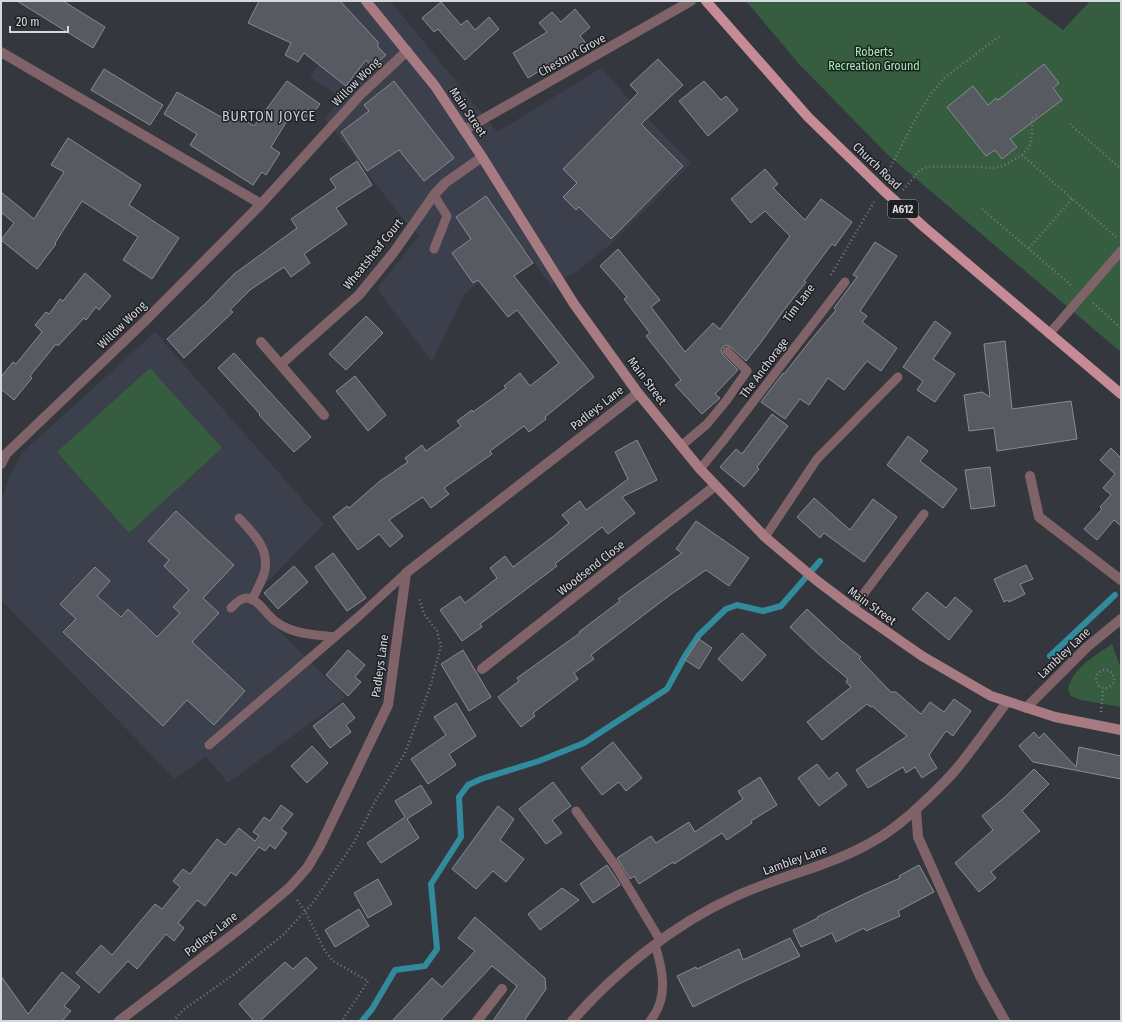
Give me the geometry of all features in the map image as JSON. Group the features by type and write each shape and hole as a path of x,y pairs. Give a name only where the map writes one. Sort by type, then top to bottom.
{"main road":[{"name":"Church Road","path":"706,1 808,117 881,189 1121,394"}],"street":[{"name":"Main Street","path":"366,1 435,86 482,157 574,304 638,393 700,469 765,537 797,565 853,608 922,656 991,696 1055,717 1121,730"},
{"name":"Chestnut Grove","path":"464,130 691,1"},
{"name":"Willow Wong","path":"1,464 4,452 143,324 261,204 348,108 407,51"},
{"path":"1,52 261,204"},
{"name":"Wheatsheaf Court","path":"281,364 359,295 394,252 434,195 445,183 482,157"},
{"path":"261,342 324,415"},
{"name":"Padleys Lane","path":"119,1021 245,925 289,888 307,868 320,846 388,705 406,573 638,393"},
{"path":"1030,476 1039,517 1121,580"},
{"name":"Woodsend Close","path":"482,669 715,486"},
{"name":"Lambley Lane","path":"1026,708 1087,647 1121,619"},
{"name":"Lambley Lane","path":"572,1021 593,997 657,943 694,918 735,896 858,849 877,840 894,829 957,768 1008,702"},
{"path":"916,809 918,836 980,976 1006,1021"},
{"path":"478,1021 502,988"}],"lane":[{"path":"434,195 447,216 434,249"},
{"path":"1049,334 1121,251"},
{"name":"The Anchorage","path":"700,469 845,282"},
{"path":"681,446 707,424 726,401 747,371 727,350"},
{"path":"765,537 817,459 898,377"},
{"path":"853,608 924,514"},
{"path":"239,518 254,534 264,549 264,573 252,600"},
{"path":"209,745 335,637 406,573"},
{"path":"231,608 236,602 244,598 255,600 275,620 288,629 335,637"},
{"path":"576,811 615,865 657,943 664,983 660,1002 650,1021"}],"path":[{"name":"Tim Lane","path":"828,279 874,202 903,143 931,94 944,78 1001,35"},
{"path":"894,201 913,177 920,170 927,167 993,168 1003,166 1022,155 1029,147 1032,136 1032,119 1037,114"},
{"path":"1070,124 1121,169"},
{"path":"1022,155 1121,242"},
{"path":"1029,248 1072,199"},
{"path":"982,209 1121,328"},
{"path":"173,1021 184,1010 233,975 283,935 305,911 327,884 405,753 430,687 441,646 437,632 424,614 418,594"},
{"path":"1104,669 1113,673 1114,679 1113,684 1109,687 1103,688 1098,686 1095,681 1099,671 1104,669"},
{"path":"1099,726 1103,688"},
{"path":"289,888 305,911 325,952 333,961 368,981 342,1021"}],"shaded area":[{"path":"295,1 393,1 392,3 497,132 601,68 691,163 612,243 576,272 551,286 526,250 465,293 432,362 377,289 419,235 403,219 325,119 341,97 310,77 335,41"},
{"path":"155,332 324,524 249,601 346,697 228,783 206,756 175,779 1,600 1,503 9,477 22,453"}],"green space":[{"name":"Roberts Recreation Ground","path":"746,1 1024,1 1063,30 1090,1 1121,1 1121,352 888,155 799,64"},
{"path":"150,368 222,448 129,533 57,452"},
{"path":"1112,644 1121,669 1121,707 1081,700 1071,696 1068,690 1074,675 1085,663"}],"building":[{"path":"17,1 63,1 105,27 93,48"},
{"path":"259,1 340,1 378,42 378,47 386,55 372,67 366,60 346,86 304,53 298,62 285,55 291,43 248,23"},
{"path":"441,2 461,25 467,20 475,30 489,17 499,29 465,60 438,29 434,32 422,18"},
{"path":"575,9 590,27 580,36 585,42 569,56 567,54 528,78 513,53 547,32 539,23 552,12 561,22"},
{"path":"658,59 683,85 641,124 683,166 611,239 579,207 576,210 563,197 577,183 563,169 638,93 630,85"},
{"path":"1044,64 1059,83 1053,88 1062,100 1010,139 1017,147 1002,159 995,150 986,156 947,107 973,86 988,105 996,98 998,100"},
{"path":"104,69 163,105 150,125 91,90"},
{"path":"287,81 320,104 307,121 293,111 271,147 280,153 266,175 262,172 253,185 190,145 197,134 164,114 177,92 223,118 229,110 254,126"},
{"path":"394,81 454,158 424,181 399,150 367,171 341,132 369,111 364,105"},
{"path":"704,81 721,100 726,96 738,110 708,136 679,101"},
{"path":"68,138 141,185 129,205 179,238 152,279 123,260 138,237 82,201 55,243 56,244 37,269 1,240 14,223 1,212 1,192 34,219 64,172 51,165"},
{"path":"357,161 372,185 336,208 347,224 304,254 310,263 291,277 284,267 250,290 230,310 233,312 184,358 167,339 206,303 234,274 297,228 291,219 336,188 330,179"},
{"path":"765,169 778,184 773,188 805,220 821,199 852,222 835,246 832,244 804,281 806,282 746,361 731,347 726,345 723,347 721,350 723,355 738,370 715,394 720,398 702,414 675,385 681,380 646,336 650,333 624,299 627,297 600,266 618,249 660,300 651,307 685,352 713,323 720,329 790,236 765,211 751,223 731,199"},
{"path":"486,196 533,263 514,276 594,377 529,432 524,426 490,451 492,454 444,488 449,494 431,508 423,497 389,520 403,536 390,547 379,534 358,550 333,517 347,506 349,508 380,481 408,462 405,458 422,445 426,451 461,426 457,421 472,410 473,412 506,388 504,386 520,373 530,386 559,363 517,310 508,317 478,280 473,283 452,253 471,239 456,217"},
{"path":"875,242 897,256 860,311 867,316 862,322 897,348 881,371 867,361 844,390 828,378 809,405 800,399 785,419 761,402 783,373 784,374 836,310 834,308 857,277 853,275"},
{"path":"85,273 111,296 99,310 96,307 86,320 84,318 58,346 56,344 30,376 32,378 14,400 1,389 1,377 13,362 16,364 42,332 35,325 46,312 49,314 60,299 63,301"},
{"path":"366,316 383,333 346,370 329,354"},
{"path":"935,321 951,333 933,359 955,374 935,402 917,390 923,381 903,367"},
{"path":"1005,341 1012,409 1071,401 1077,439 997,451 994,428 969,431 964,395 982,392 990,397 984,344"},
{"path":"234,353 311,437 294,452 218,368"},
{"path":"355,376 386,415 368,431 336,391"},
{"path":"772,414 788,426 757,467 759,469 744,487 720,467 736,449 742,454"},
{"path":"908,436 928,451 920,461 957,489 943,508 887,465"},
{"path":"637,440 657,480 622,497 635,513 608,534 602,527 555,564 557,566 480,624 482,627 462,641 440,610 460,596 465,603 497,578 490,568 505,556 513,567 555,535 569,523 562,515 580,501 586,510 628,479 615,452"},
{"path":"1111,448 1121,458 1121,526 1114,520 1097,540 1084,529 1102,509 1100,507 1111,495 1103,488 1115,474 1100,460"},
{"path":"990,467 995,506 971,509 965,470"},
{"path":"814,498 850,530 873,499 897,517 864,562 824,533 820,538 797,517"},
{"path":"176,511 234,565 203,598 219,613 192,642 245,691 214,725 187,700 163,726 63,632 76,619 60,604 95,567 110,581 97,596 121,617 128,609 157,637 180,613 173,607 189,590 164,566 169,560 148,541"},
{"path":"696,521 749,558 729,586 706,570 670,595 591,655 594,659 574,673 578,679 533,713 535,716 521,727 498,697 519,681 517,678 580,633 579,632 620,601 618,599 682,553 676,549"},
{"path":"333,553 366,598 347,611 315,567"},
{"path":"1026,565 1033,579 1020,584 1025,594 1009,602 1008,600 1004,602 994,579"},
{"path":"294,566 308,582 278,609 264,593"},
{"path":"927,592 946,608 955,597 972,611 949,640 912,609"},
{"path":"807,609 861,657 859,659 891,692 896,692 921,714 930,702 944,712 954,699 971,711 953,736 946,731 929,755 937,768 922,778 915,767 906,773 903,767 868,788 856,770 907,736 872,706 871,707 867,704 822,740 807,722 851,687 846,682 848,679 816,652 790,627"},
{"path":"742,633 766,655 742,681 718,659"},
{"path":"699,639 712,648 699,669 685,660"},
{"path":"348,650 365,665 355,677 361,682 348,696 326,675"},
{"path":"463,650 491,697 469,711 441,664"},
{"path":"343,703 355,718 346,725 351,732 330,748 313,726"},
{"path":"456,703 476,736 449,754 456,765 428,784 411,759 446,735 434,717"},
{"path":"1034,732 1039,738 1044,733 1076,767 1079,747 1121,756 1121,779 1033,762 1019,746"},
{"path":"613,742 642,778 626,791 619,782 602,795 581,768"},
{"path":"312,746 328,763 307,783 291,766"},
{"path":"817,764 829,779 837,772 847,785 819,806 798,778"},
{"path":"1034,769 1049,784 1022,811 1040,831 991,872 996,878 979,892 955,863 993,830 982,816 1005,797"},
{"path":"760,777 777,805 751,821 752,823 727,840 722,833 674,864 673,862 639,884 634,876 630,879 617,858 651,836 656,843 689,822 695,832 743,799 738,791"},
{"path":"553,782 571,806 552,820 562,833 546,844 519,809"},
{"path":"421,785 432,803 407,819 419,838 381,863 367,843 405,817 395,801"},
{"path":"281,805 293,814 281,829 287,833 275,849 270,845 265,851 259,847 236,876 231,872 205,906 197,900 178,923 184,928 174,941 166,934 137,969 128,961 99,993 76,973 101,945 112,955 155,904 162,909 180,887 173,881 183,869 190,874 217,839 225,845 239,828 255,841 259,836 253,832 264,817 270,821"},
{"path":"498,806 514,819 500,840 524,859 506,882 493,871 476,889 452,869"},
{"path":"607,865 620,885 593,903 580,884"},
{"path":"919,865 934,892 898,911 900,916 866,931 864,928 836,942 832,933 801,947 793,930 862,895 900,878 899,876"},
{"path":"378,879 392,904 368,918 354,893"},
{"path":"562,888 579,900 540,930 528,914"},
{"path":"359,909 369,926 335,947 325,930"},
{"path":"475,917 545,978 546,989 524,1021 493,1021 517,986 492,966 440,1021 392,1021 432,978 442,987 475,951 458,938"},
{"path":"790,938 800,956 693,1007 677,976 696,967 697,969 739,949 743,960"},
{"path":"306,957 317,968 260,1021 254,1021 239,1004 285,962 293,969"},
{"path":"62,972 80,987 64,1006 71,1011 62,1021 1,1021 1,976 28,1014"}],"waterway":[{"path":"362,1021 372,1009 395,970 425,966 437,949 431,884 461,837 459,797 468,785 481,779 539,761 584,743 667,689 685,656 699,635 726,609 737,605 763,611 781,606 820,561"},
{"path":"1050,656 1115,595"}],"district":[{"name":"BURTON JOYCE","path":"269,116"}]}
